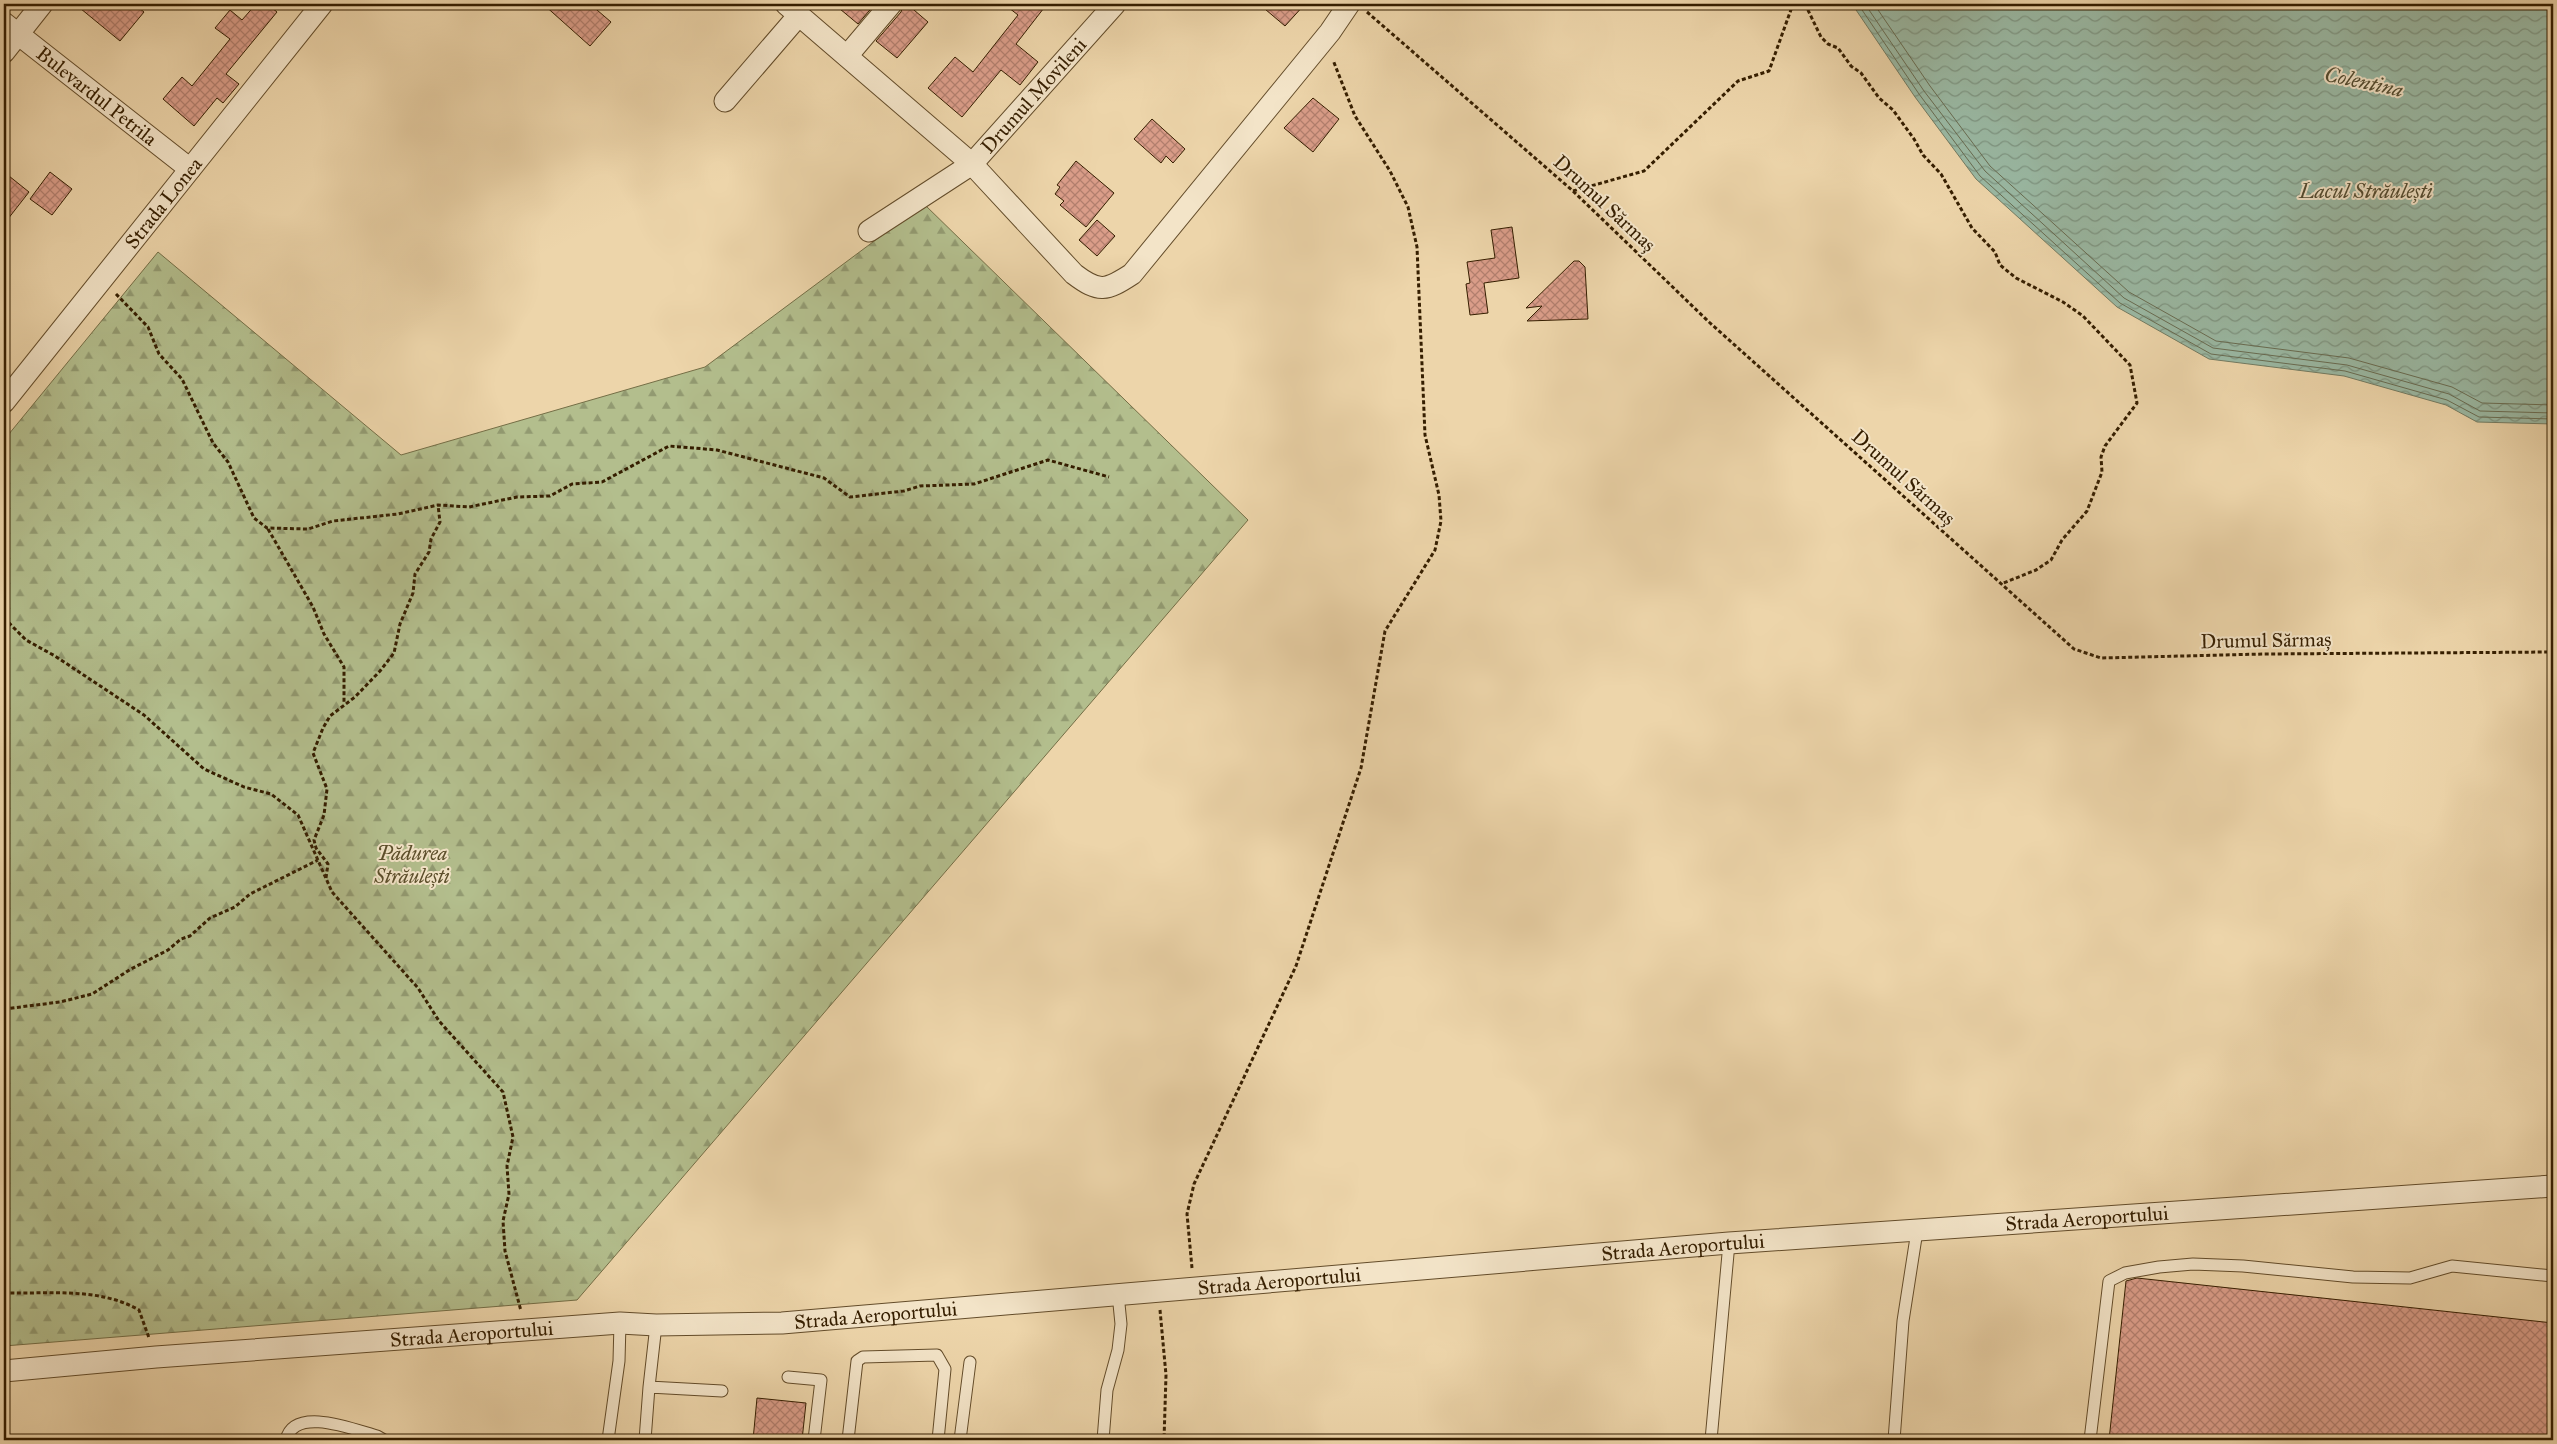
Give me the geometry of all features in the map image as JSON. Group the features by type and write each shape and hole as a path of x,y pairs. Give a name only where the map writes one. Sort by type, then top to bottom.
{"street":[{"path":"4,52 11,28 42,4"},
{"name":"Strada Lonea","path":"4,402 322,4"},
{"path":"847,56 890,4"},
{"name":"Drumul Movileni","path":"868,231 972,164 1115,4"},
{"path":"725,101 792,9 972,164 1074,274 1090,286 1102,289 1116,285 1132,274 1330,32 1357,7"},
{"name":"Bulevardul Petrila","path":"11,28 190,169"},
{"name":"Strada Aeroportului","path":"4,1371 156,1357 620,1323 656,1325 782,1322 1729,1244 2553,1186"}],"lane":[{"path":"1894,1440 1903,1322 1917,1230"},
{"path":"1711,1440 1729,1244"},
{"path":"2090,1440 2109,1281 2125,1273 2193,1264 2242,1266 2353,1277 2410,1278 2452,1266 2553,1276"},
{"path":"1103,1440 1107,1390 1118,1350 1121,1324 1118,1294"},
{"path":"608,1440 619,1361 620,1323"},
{"path":"645,1440 656,1325"},
{"path":"848,1440 858,1361 863,1357 937,1355 945,1369 938,1440"},
{"path":"960,1440 970,1362"},
{"path":"788,1377 821,1380 814,1440"},
{"path":"649,1387 722,1390"},
{"path":"286,1440 287,1435 298,1425 316,1420 377,1436 384,1440"}],"path":[{"path":"1573,191 1644,171 1738,81 1769,71 1793,4"},
{"path":"1805,4 1821,37 1828,44 1838,48 1850,66 1861,72 1879,98 1893,110 1914,139 1922,154 1941,174 1972,228 1995,252 2000,265 2016,278 2063,302 2083,316 2130,365 2137,403 2105,446 2101,457 2102,472 2087,510 2062,540 2051,560 2036,570 2001,584"},
{"name":"Drumul Sărmaș","path":"1357,7 1573,191 1709,322 2074,648 2101,658 2264,654 2553,652"},
{"path":"1194,1289 1187,1214 1194,1184 1296,966 1361,768 1385,631 1435,550 1441,522 1439,496 1425,435 1416,247 1408,207 1390,172 1355,116 1333,64 1330,32"},
{"path":"102,279 148,327 159,354 182,379 213,443 228,462 254,518 267,528 314,607 324,634 344,667 344,704"},
{"path":"267,528 308,529 333,521 398,514 438,505 469,507 517,497 550,496 572,484 602,482 669,446 717,450 824,478 850,497 904,491 920,486 974,484 1048,460 1109,477"},
{"path":"326,879 328,864 316,848 314,840 324,815 327,789 313,753 326,722 380,671 394,654 400,624 413,594 415,574 429,552 432,539 440,522 438,505"},
{"path":"4,618 26,640 55,656 144,715 204,769 244,788 271,794 298,815 332,892 418,988 439,1021 503,1092 513,1137 507,1166 509,1194 503,1221 505,1251 526,1330"},
{"path":"4,1010 60,1002 92,994 131,969 168,950 181,939 190,936 210,918 235,907 250,894 318,860"},
{"path":"1160,1292 1160,1321 1166,1375 1164,1440"},
{"path":"4,1293 90,1294 122,1301 139,1310 156,1357"}],"green space":[{"name":"Pădurea Străulești","path":"924,204 1248,520 577,1300 4,1346 4,440 158,252 401,455 705,367"}],"water":[{"name":"Lacul Străulești","path":"1852,4 2553,4 2553,424 2477,422 2446,405 2344,376 2209,359 2117,307 1976,179 1915,97"}],"building":[{"path":"75,4 134,4 144,12 120,41"},
{"path":"256,4 267,4 277,12 226,74 239,84 223,103 217,98 194,126 163,99 182,77 192,86 230,39 215,28 230,10 242,20"},
{"path":"543,4 590,4 611,22 590,46"},
{"path":"834,4 875,4 858,24"},
{"path":"903,4 907,4 928,22 897,58 876,41 901,12"},
{"path":"1004,4 1047,4 1016,44 1038,62 1020,85 1001,70 962,117 928,88 955,57 973,72 1018,15"},
{"path":"1259,4 1305,4 1285,26"},
{"path":"1313,98 1339,119 1313,152 1284,128"},
{"path":"1152,119 1185,149 1173,163 1166,156 1161,163 1134,139"},
{"path":"1076,161 1114,193 1086,227 1060,205 1064,201 1055,194 1060,187 1057,185"},
{"path":"4,172 29,192 4,224"},
{"path":"50,172 72,189 52,215 30,199"},
{"path":"1097,220 1115,236 1097,256 1079,240"},
{"path":"1512,227 1519,278 1484,283 1488,313 1470,315 1466,284 1470,283 1467,262 1495,258 1491,230"},
{"path":"1574,261 1579,261 1585,267 1588,319 1527,321 1542,306 1526,308"},
{"path":"2137,1278 2553,1323 2553,1414 2550,1440 2109,1440 2126,1281"},
{"path":"757,1398 806,1403 802,1440 753,1440"}],"water label":[{"name":"Colentina","path":"2364,82"}]}
